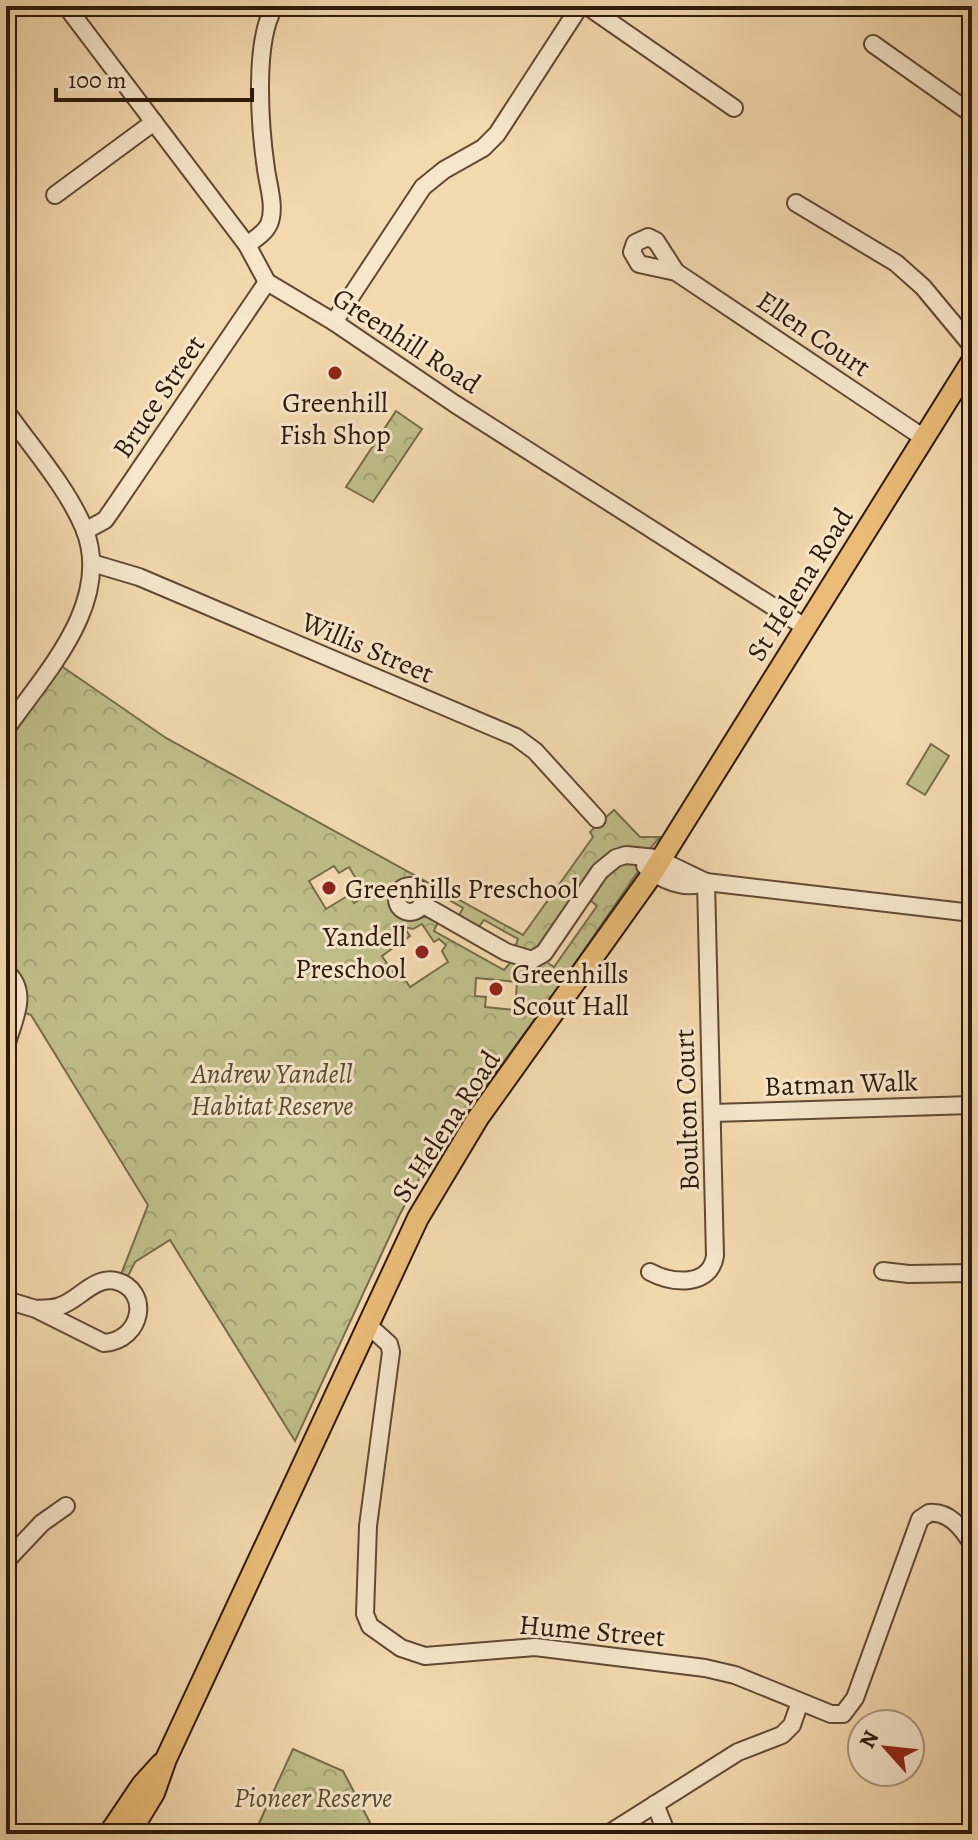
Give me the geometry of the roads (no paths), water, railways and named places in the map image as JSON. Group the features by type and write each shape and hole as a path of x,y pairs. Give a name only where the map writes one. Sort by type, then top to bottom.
{"main road":[{"name":"St Helena Road","path":"129,1834 154,1793 166,1759 418,1218 459,1147 652,863 805,627 972,361"},
{"name":"St Helena Road","path":"109,1834 142,1785 166,1759"}],"street":[{"path":"66,6 247,245 267,282"},
{"path":"247,245 268,226 271,218 260,57 263,31 275,6"},
{"path":"334,322 423,187 444,170 475,154 497,134 580,6"},
{"path":"587,6 734,108"},
{"path":"873,44 972,114"},
{"path":"55,195 154,122"},
{"path":"796,203 896,263 923,287 972,346"},
{"name":"Ellen Court","path":"676,272 924,438"},
{"name":"Greenhill Road","path":"267,282 334,322 455,404 805,627"},
{"name":"Bruce Street","path":"85,531 105,520 267,282"},
{"path":"6,411 69,500 85,531 92,563 88,592 71,635 6,729"},
{"name":"Willis Street","path":"92,563 139,577 516,737 535,751 596,819"},
{"path":"422,904 506,952 532,960 544,953 607,863 626,855 706,882 972,913"},
{"name":"Boulton Court","path":"650,1272 672,1280 698,1279 708,1273 714,1264 706,882"},
{"path":"6,972 14,978 19,992 6,1046"},
{"name":"Batman Walk","path":"712,1113 972,1105"},
{"path":"883,1271 909,1274 972,1273"},
{"path":"6,1300 36,1309 104,1343 124,1338 138,1318 138,1304 132,1292 119,1282 111,1281 96,1284 65,1304 36,1309"},
{"name":"Hume Street","path":"369,1326 389,1344 391,1352 366,1548 365,1614 375,1630 401,1648 419,1655 535,1647 705,1668 735,1675 800,1702 837,1715 843,1714 851,1706 915,1531 924,1515 934,1512 945,1515 972,1544"},
{"path":"6,1561 42,1523 66,1506"},
{"path":"608,1834 738,1752 782,1735 792,1725 800,1702"},
{"path":"655,1804 667,1834"}],"place":[{"name":"Greenhill Fish Shop","path":"335,373"},
{"name":"Greenhills Preschool","path":"329,888"},
{"name":"Yandell Preschool","path":"422,952"},
{"name":"Greenhills Scout Hall","path":"496,989"}],"park label":[{"name":"Andrew Yandell Habitat Reserve","path":"272,1089"},
{"name":"Pioneer Reserve","path":"313,1797"}]}
